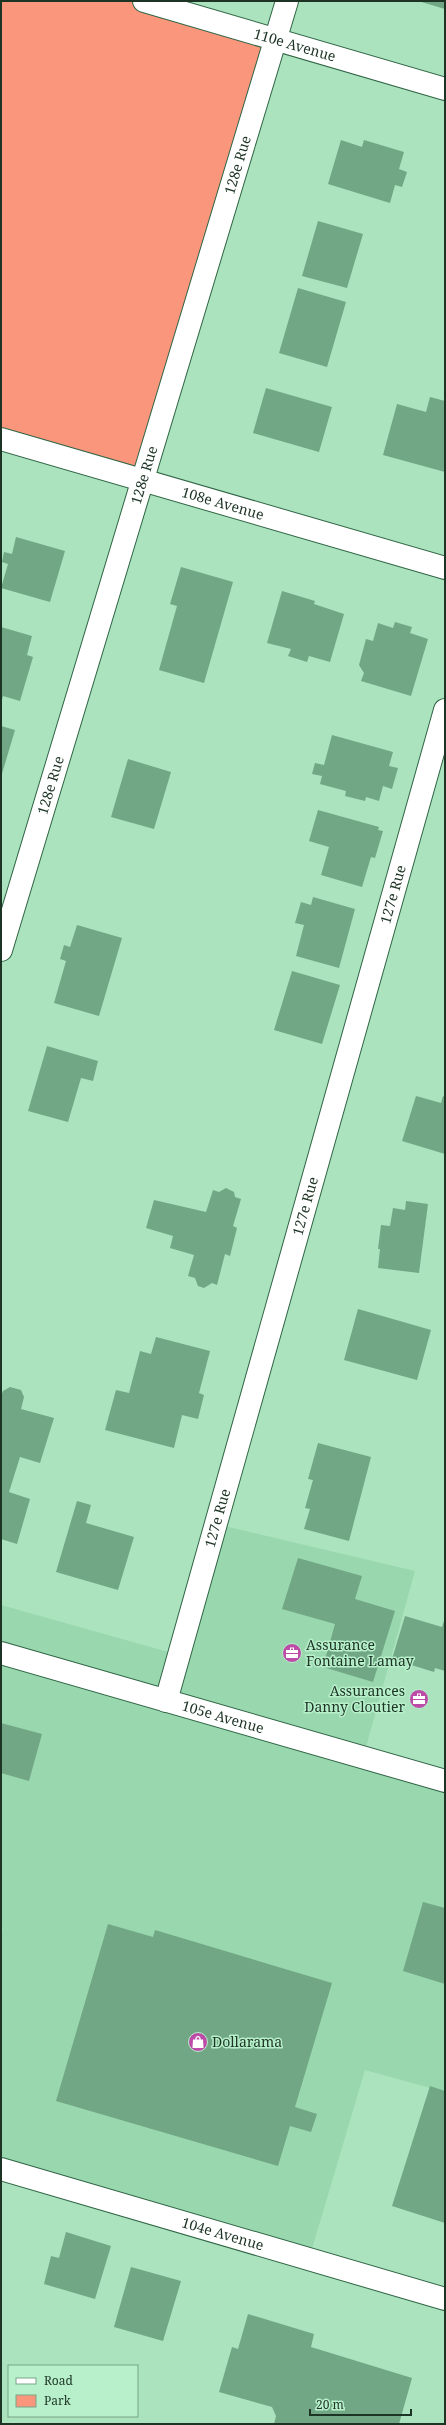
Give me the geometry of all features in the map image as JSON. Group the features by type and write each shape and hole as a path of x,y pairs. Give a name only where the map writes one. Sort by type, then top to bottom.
{"street":[{"name":"110e Avenue","path":"144,1 445,89"},
{"name":"128e Rue","path":"1,950 287,1"},
{"name":"108e Avenue","path":"1,439 445,568"},
{"name":"127e Rue","path":"166,1701 445,710"},
{"name":"105e Avenue","path":"1,1653 445,1781"},
{"name":"104e Avenue","path":"1,2169 445,2299"}],"shaded area":[{"path":"216,1524 415,1571 363,1758 445,1781 445,2092 365,2070 309,2259 1,2169 1,1935 3,1929 1,1928 1,1605 179,1655"}],"green space":[{"path":"1,1 144,1 276,39 143,480 1,439"}],"building":[{"path":"418,1 445,1 445,9"},
{"path":"341,140 362,147 364,140 404,152 399,169 407,172 402,187 395,185 390,203 328,184"},
{"path":"318,221 363,234 347,288 302,276"},
{"path":"298,288 346,302 327,367 279,353"},
{"path":"266,388 332,407 319,452 253,433"},
{"path":"430,397 445,401 445,472 383,455 397,404 426,412"},
{"path":"16,537 65,551 50,602 1,588 8,564 2,562 4,552 12,554"},
{"path":"181,567 233,582 204,683 159,670 177,606 170,604"},
{"path":"282,591 315,601 314,604 344,614 330,662 309,656 307,662 288,656 291,649 267,643"},
{"path":"395,622 412,627 410,633 428,639 411,696 361,681 364,673 359,665 366,639 373,641 378,623 393,628"},
{"path":"1,627 32,636 27,655 33,657 20,701 3,696 1,703"},
{"path":"1,726 15,730 1,777"},
{"path":"332,735 393,752 389,766 398,768 392,789 383,786 379,801 366,797 365,801 345,796 346,791 320,784 322,776 312,774 315,763 324,765"},
{"path":"128,759 171,772 154,829 111,817"},
{"path":"318,810 379,827 378,830 383,831 375,858 371,857 362,887 321,875 329,847 309,841"},
{"path":"313,897 355,909 339,968 296,956 304,925 295,923 301,902 311,905"},
{"path":"77,925 122,938 99,1016 54,1003 66,961 60,959 64,945 70,947"},
{"path":"292,971 340,985 322,1044 274,1030"},
{"path":"47,1046 98,1061 93,1081 81,1078 68,1122 28,1111"},
{"path":"416,1096 441,1103 443,1096 445,1097 445,1154 402,1141"},
{"path":"226,1188 234,1192 235,1197 241,1199 233,1226 237,1228 230,1256 225,1254 217,1285 212,1283 204,1288 198,1286 195,1278 188,1276 194,1255 170,1248 173,1236 146,1228 154,1200 206,1212 213,1190 219,1192"},
{"path":"406,1201 428,1204 419,1273 378,1268 380,1249 378,1249 381,1225 390,1226 393,1208 405,1210"},
{"path":"358,1309 431,1330 417,1380 344,1360"},
{"path":"156,1337 210,1351 199,1393 204,1395 198,1419 182,1415 174,1448 105,1430 116,1390 129,1393 140,1351 151,1354"},
{"path":"10,1387 21,1390 24,1397 21,1409 54,1418 40,1463 20,1457 9,1492 30,1499 17,1544 1,1539 1,1396 3,1391"},
{"path":"318,1443 371,1457 349,1541 304,1529 310,1509 305,1508 313,1480 308,1479"},
{"path":"77,1501 91,1505 86,1523 134,1537 118,1590 56,1572"},
{"path":"298,1558 362,1576 355,1599 395,1611 373,1682 323,1667 335,1624 282,1609"},
{"path":"405,1616 442,1627 445,1618 445,1671 435,1668 434,1672 392,1659"},
{"path":"1,1723 42,1734 29,1781 1,1773"},
{"path":"423,1902 445,1908 445,1984 403,1971"},
{"path":"108,1924 153,1937 155,1930 332,1983 295,2107 317,2114 311,2132 290,2126 278,2166 56,2101"},
{"path":"430,2086 445,2091 445,2223 392,2206"},
{"path":"66,2232 111,2246 95,2299 44,2284 51,2256 59,2258"},
{"path":"131,2267 181,2281 163,2341 114,2327"},
{"path":"248,2314 314,2334 311,2347 412,2378 399,2424 274,2424 276,2416 272,2407 219,2392 232,2347 238,2349"}],"place":[{"name":"Assurance Fontaine Lamay","path":"292,1653"},
{"name":"Assurances Danny Cloutier","path":"419,1699"},
{"name":"Dollarama","path":"198,2042"}]}
